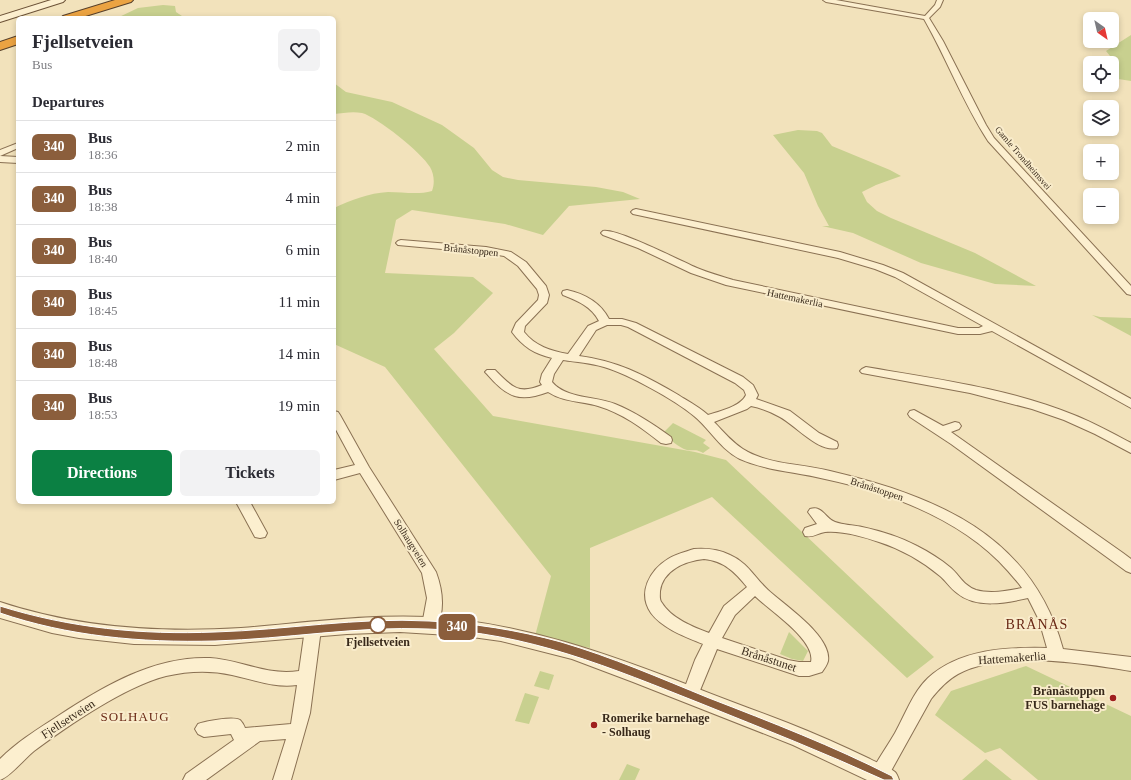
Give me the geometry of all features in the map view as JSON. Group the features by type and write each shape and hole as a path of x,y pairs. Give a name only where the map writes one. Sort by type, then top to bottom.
{"highway":[{"path":"75,16 132,1"},
{"path":"88,16 132,1"},
{"path":"0,41 16,36"},
{"path":"0,46 16,41"}],"main road":[{"path":"0,19 60,0"}],"street":[{"path":"826,0 926,18 938,6 940,0"},
{"name":"Gamle Trondheimsvei","path":"926,18 940,41 982,125 991,138 1131,292"},
{"path":"0,153 16,146"},
{"path":"0,159 16,160"},
{"path":"636,212 859,260 899,276 954,305 1131,404"},
{"name":"Hattemakerlia","path":"606,233 642,246 695,271 751,288 958,331 980,331 991,327"},
{"name":"Brånåstoppen","path":"401,243 498,251 515,259 522,264 542,288 544,295 543,301 520,325 518,332 523,341 531,347 566,356 599,362 628,372 679,400 707,420 726,443 742,454 759,462 814,471 851,480 906,498 947,517 974,533 997,551 1018,572 1032,591 1043,609 1057,655"},
{"path":"567,293 594,304 605,322"},
{"path":"666,440 618,409 602,403 556,392 549,387 546,382 548,374 592,328 605,322 622,322 632,325 739,380 749,388 752,395 749,401 743,406 707,420"},
{"path":"866,371 900,382 992,394 1038,406 1073,418 1131,449"},
{"path":"492,372 505,387 516,394 532,393 549,387"},
{"path":"749,401 779,411 790,417 815,437 832,445"},
{"path":"914,414 943,432 1026,492 1089,534 1131,567"},
{"name":"Solhaugveien","path":"336,419 363,468 429,572 435,586 436,595 430,625"},
{"path":"943,432 955,426"},
{"path":"336,475 363,468"},
{"path":"244,504 260,534"},
{"path":"815,512 824,522 833,526 876,537 913,550 947,574 965,592 986,597 1017,595 1032,591"},
{"path":"810,532 823,527 833,526"},
{"name":"Brånåstunet","path":"706,554 715,555 741,568 756,588 790,618 815,644 819,650 820,660 818,665 810,670 791,668 713,641 670,620 660,612 653,602 652,589 657,578 664,569 686,557 706,554"},
{"path":"690,695 703,660 719,627 732,607 756,588"},
{"path":"0,610 48,624 119,634 216,636 387,624 430,625 498,632 562,647 608,662 814,744 884,777"},
{"path":"282,780 302,713 313,629"},
{"name":"Hattemakerlia","path":"884,777 903,735 926,693 935,682 954,668 975,660 999,656 1057,655 1095,658 1131,664"},
{"name":"Fjellsetveien","path":"0,772 15,756 83,709 118,688 154,673 172,668 205,665 236,670 272,679 288,680 307,676"},
{"path":"204,729 235,726 241,736 297,731"},
{"path":"192,780 257,734"}],"green space":[{"path":"163,5 175,6 176,12 182,16 121,16 138,8"},
{"path":"1131,35 1131,81 1119,79 1119,56 1110,56 1106,51 1111,48 1119,48 1119,43"},
{"path":"336,84 346,92 392,102 442,125 474,148 492,170 503,177 518,180 596,187 623,192 640,199 569,206 543,235 505,224 412,210 396,220 385,273 473,277 493,293 454,333 434,349 493,416 695,452 726,460 934,657 907,678 712,497 590,548 590,648 535,636 551,576 385,367 336,345 336,207 367,195 388,192 421,193 432,191 434,182 430,167 409,145 388,128 369,116 359,112 336,114"},
{"path":"798,130 817,131 822,133 832,146 901,176 862,192 867,202 877,211 975,253 1036,286 995,284 921,263 853,233 822,226 829,226 818,206 804,173 773,135"},
{"path":"1092,315 1100,317 1131,318 1131,336"},
{"path":"673,423 706,440 703,443 710,448 703,453 687,450 678,445 664,432"},
{"path":"789,632 808,651 803,661 792,659 780,654"},
{"path":"1026,666 1131,716 1131,780 1038,780 1000,748 985,753 935,715 951,691"},
{"path":"540,671 554,675 549,690 534,686"},
{"path":"525,693 539,697 529,724 515,721"},
{"path":"986,759 1012,780 962,780"},
{"path":"627,764 640,769 635,780 619,780"}],"bus line":[{"name":"340","path":"0,610 48,624 89,631 119,634 189,637 216,636 387,624 430,625 479,629 519,636 562,647 608,662 829,750 888,780"}],"place":[{"name":"Fjellsetveien","path":"378,625"},
{"name":"Brånåstoppen FUS barnehage","path":"1113,698"},
{"name":"Romerike barnehage - Solhaug","path":"594,725"}],"district":[{"name":"BRÅNÅS","path":"1037,624"},
{"name":"SOLHAUG","path":"135,716"}]}
